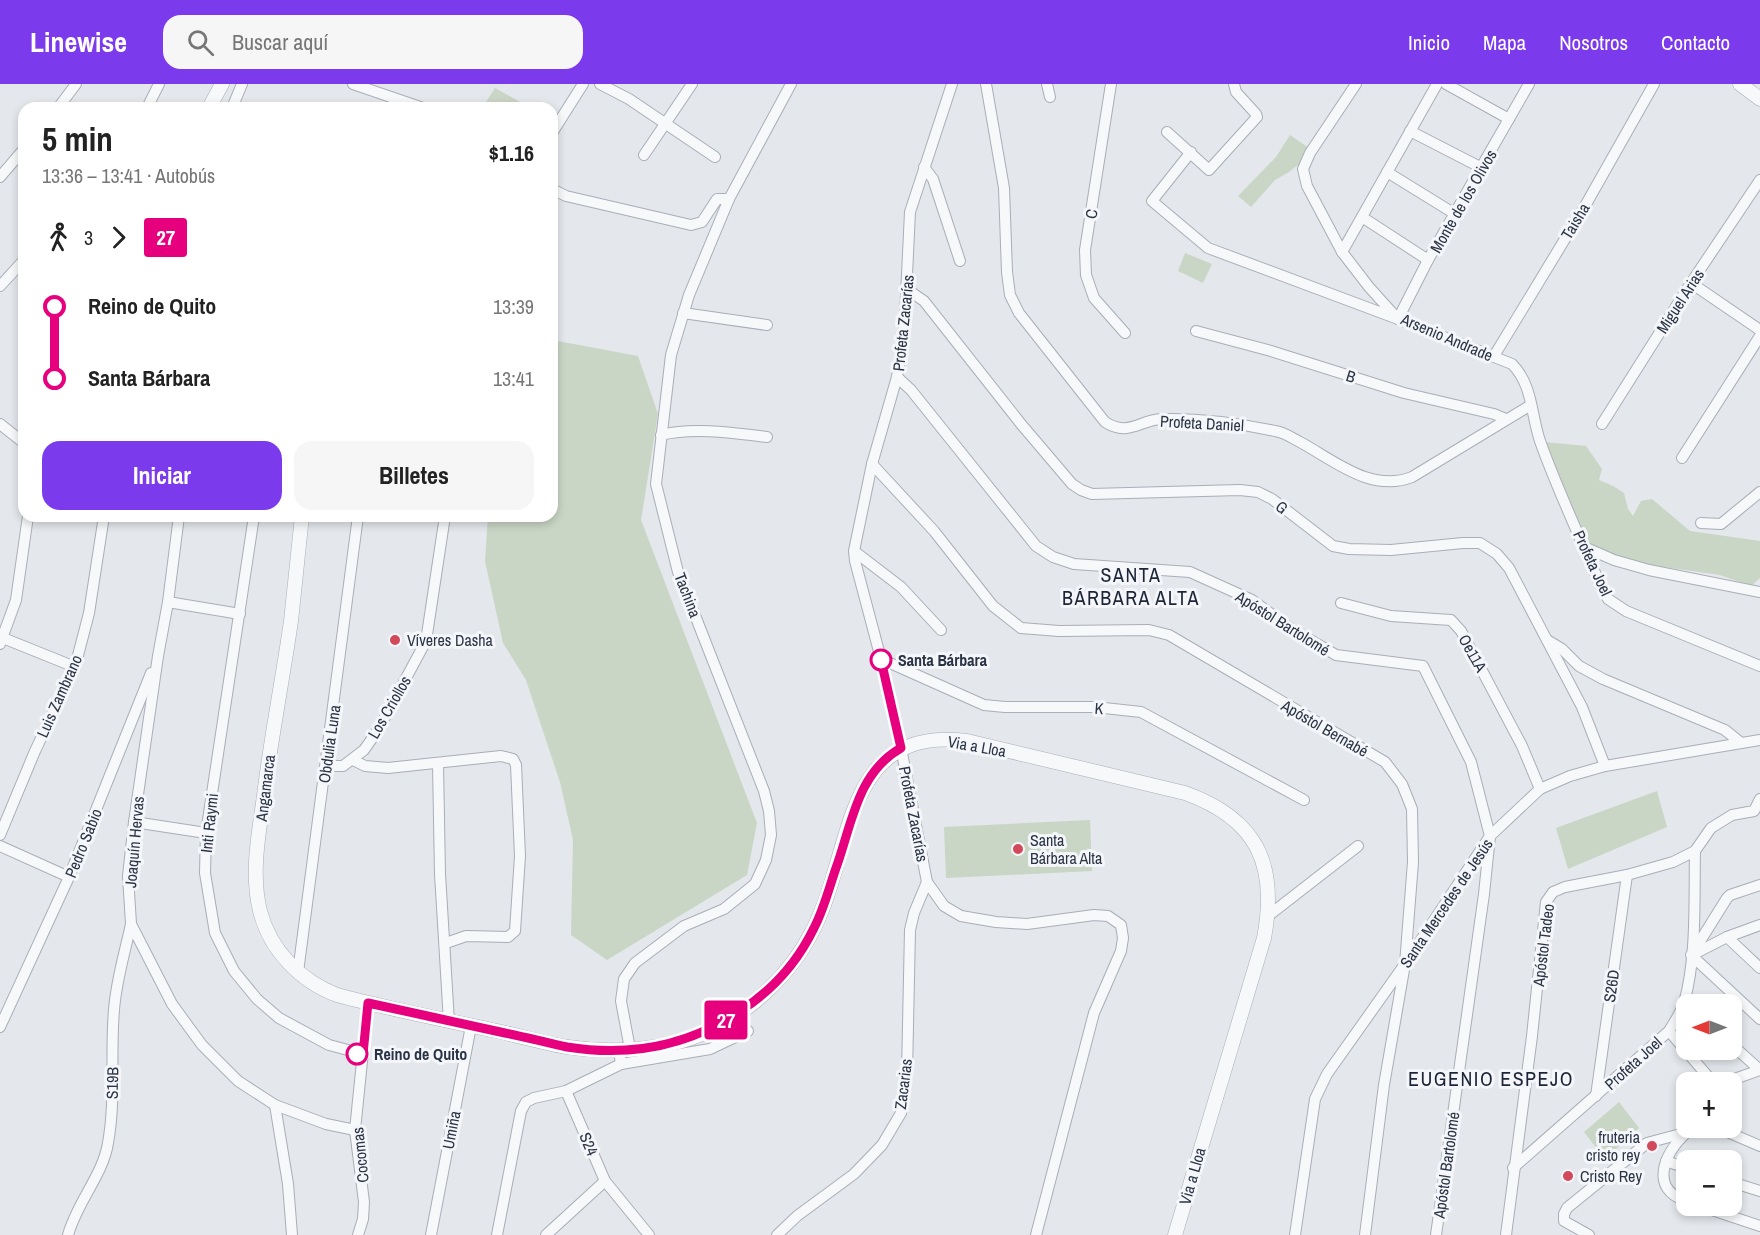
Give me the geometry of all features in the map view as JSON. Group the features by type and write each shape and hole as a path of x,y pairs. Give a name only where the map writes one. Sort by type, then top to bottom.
{"street":[{"path":"62,102 76,84"},
{"path":"150,102 159,84"},
{"path":"212,102 222,84"},
{"path":"234,102 242,84"},
{"path":"352,84 405,102"},
{"path":"558,124 583,84"},
{"path":"600,84 629,99 664,125 715,157"},
{"path":"644,155 692,84"},
{"name":"Tachina","path":"624,1054 621,1001 624,980 634,963 684,926 724,909 755,884 766,860 771,835 764,791 678,572 656,484 671,355 689,296 729,199 791,84"},
{"name":"Profeta Zacarías","path":"952,84 910,212 904,338 897,377 872,464 854,550 901,748 927,882 944,906 961,916 996,922 1027,924 1094,915 1108,916 1121,925 1123,938 1121,951 1094,1013 1036,1235"},
{"name":"Profeta Daniel","path":"986,84 1004,188 1006,272 1010,295 1019,313 1105,422 1114,428 1141,426 1160,419 1234,423 1280,432 1347,469 1370,479 1392,483 1412,477 1531,405"},
{"path":"1047,84 1050,97"},
{"name":"C","path":"1111,84 1085,250 1086,275 1094,298 1125,333"},
{"path":"1167,132 1209,170 1256,119 1256,114 1236,92 1234,84"},
{"name":"Arsenio Andrade","path":"1356,84 1310,153 1303,169 1307,186 1342,252 1398,319 1512,364 1522,374 1531,405"},
{"path":"1342,252 1437,84"},
{"path":"1446,84 1509,119"},
{"name":"Monte de los Olivos","path":"1398,319 1428,261 1529,84"},
{"name":"Taisha","path":"1494,356 1585,206 1654,84"},
{"path":"1740,84 1760,99"},
{"path":"1410,131 1482,168"},
{"path":"1191,152 1152,201 1208,248 1398,319"},
{"path":"1,174 18,155"},
{"path":"924,167 933,179 960,261"},
{"path":"1387,172 1455,214"},
{"name":"Miguel Arias","path":"1602,424 1691,283 1760,180"},
{"path":"558,192 566,196 691,225 702,222 717,199 729,199"},
{"path":"1362,217 1428,261"},
{"path":"0,286 18,266"},
{"path":"1691,283 1760,330"},
{"name":"G","path":"908,290 924,301 1021,424 1072,484 1081,490 1092,494 1240,490 1258,492 1272,499 1333,546 1348,549 1390,550 1480,543 1497,554 1509,568 1582,707 1605,766"},
{"path":"684,313 767,325"},
{"name":"B","path":"1196,332 1271,351 1404,393 1494,414 1506,419"},
{"path":"1682,458 1760,336"},
{"name":"Apóstol Bartolomé","path":"897,377 911,390 1036,546 1053,557 1074,564 1190,572 1252,600 1293,630 1336,655 1423,666 1471,762 1490,836 1484,894 1436,1235"},
{"name":"Profeta Joel","path":"1531,405 1539,439 1602,590 1608,599 1615,605 1760,666"},
{"path":"0,424 18,438"},
{"path":"661,435 675,432 704,432 767,437"},
{"name":"Apóstol Bernabé","path":"872,464 934,531 993,606 1021,628 1059,632 1149,630 1168,635 1385,762 1402,784 1412,809 1413,862 1405,964 1384,1085 1365,1235"},
{"path":"1701,524 1721,524 1760,492"},
{"path":"27,522 16,600 1,641 75,667"},
{"name":"Luis Zambrano","path":"0,835 35,751 75,667 89,613 103,522"},
{"name":"Joaquín Hervas","path":"178,522 134,822 128,876 132,924 172,1004 202,1045 238,1081 275,1106 327,1124 355,1130"},
{"name":"Inti Raymi","path":"253,522 206,833 205,873 215,933 234,971 257,999 279,1018 329,1045 363,1054"},
{"name":"Angamarca","path":"301,522 255,872 261,912 267,931 277,949 298,972 324,990 368,1003"},
{"name":"Obdulia Luna","path":"298,972 357,522"},
{"name":"Los Criollos","path":"353,760 378,730 426,641 444,522"},
{"path":"1584,547 1614,560 1649,570 1758,589"},
{"path":"854,550 901,587 941,630"},
{"path":"168,602 240,614"},
{"name":"Oe11A","path":"1341,603 1391,616 1451,620 1461,631 1522,746 1540,789"},
{"path":"1547,640 1562,649 1579,666 1603,679 1725,730 1741,743"},
{"name":"Pedro Sabio","path":"0,1027 69,877 158,656"},
{"name":"K","path":"881,660 984,705 1095,707 1141,712 1304,800"},
{"name":"Via a Lloa","path":"368,1003 567,1047 624,1054 670,1044 700,1035 752,1004 778,982 798,955 815,926 863,789 882,761 901,748 932,740 968,741 1185,793 1209,802 1230,815 1259,850 1268,884 1268,916 1264,938 1175,1235"},
{"name":"Santa Mercedes de Jesús","path":"1295,1235 1315,1099 1328,1074 1490,836 1540,789 1570,776 1605,766 1760,740"},
{"path":"326,766 343,766 353,760 376,768 438,764 501,756 513,759 517,771 520,856 515,931 508,938 466,936 446,943"},
{"path":"438,764 440,874 446,943 449,1022"},
{"name":"Apóstol Tadeo","path":"1506,1235 1532,1036 1546,902 1558,889 1627,875 1673,862 1695,851 1711,828 1732,815 1757,810 1760,799"},
{"path":"134,822 206,833"},
{"path":"0,846 69,877"},
{"path":"1268,916 1358,846"},
{"name":"Profeta Joel","path":"1686,994 1691,955 1695,851"},
{"name":"S26D","path":"1596,1096 1627,875"},
{"name":"Zacarias","path":"777,1235 797,1216 854,1174 882,1145 901,1113 907,1072 910,930 914,913 927,882"},
{"path":"1691,955 1727,898 1760,885"},
{"name":"S19B","path":"68,1235 73,1216 104,1162 108,1144 113,1011 132,924"},
{"path":"1691,955 1760,925"},
{"path":"1727,938 1760,968"},
{"path":"1691,955 1760,1019"},
{"name":"Cocomas","path":"358,1235 363,1219 364,1202 355,1130 368,1003"},
{"name":"Profeta Joel","path":"1513,1168 1668,1031 1676,1018"},
{"name":"Umiña","path":"431,1235 471,1026"},
{"path":"497,1235 521,1111 526,1102 566,1091 624,1054 710,1049 748,1030"},
{"path":"1668,1031 1711,1080 1726,1082 1760,1070 1742,1054"},
{"name":"S24","path":"566,1091 605,1181 649,1235"},
{"path":"275,1106 288,1184 292,1235"},
{"path":"1589,1235 1564,1221 1567,1208 1647,1143 1676,1135"},
{"path":"1676,1198 1668,1192 1665,1184 1665,1161 1673,1146 1682,1138"},
{"path":"1741,1138 1760,1146"},
{"path":"1665,1161 1676,1165"},
{"path":"546,1235 605,1181"},
{"path":"1742,1185 1760,1191"},
{"path":"1730,1216 1760,1226"}],"green space":[{"path":"495,88 520,102 486,102"},
{"path":"1290,135 1309,148 1299,164 1275,180 1251,207 1238,196 1276,157"},
{"path":"1185,253 1212,264 1203,283 1178,271"},
{"path":"558,341 638,356 658,414 641,520 757,823 747,875 607,960 571,935 573,840 560,782 526,680 503,643 485,561 488,522 558,522"},
{"path":"1545,442 1586,446 1602,469 1599,480 1624,493 1628,509 1633,516 1641,501 1652,499 1690,531 1760,541 1760,578 1751,586 1720,575 1650,565 1617,556 1586,542"},
{"path":"1657,791 1667,827 1568,869 1556,828"},
{"name":"Santa Bárbara Alta","path":"1090,820 1092,871 946,878 944,827"},
{"path":"1619,1102 1639,1128 1605,1159 1584,1132"}],"bus line":[{"name":"27","path":"357,1054 363,1054 368,1003 567,1047 619,1050 670,1044 700,1035 762,997 792,965 815,926 840,858 858,799 869,778 882,761 901,748 881,660"}],"place":[{"name":"Víveres Dasha","path":"395,640"},
{"name":"Santa Bárbara","path":"881,660"},
{"name":"Santa Bárbara Alta","path":"1018,849"},
{"name":"Reino de Quito","path":"357,1054"},
{"name":"fruteria cristo rey","path":"1652,1146"},
{"name":"Cristo Rey","path":"1568,1176"}],"district":[{"name":"SANTA BÁRBARA ALTA","path":"1131,586"},
{"name":"EUGENIO ESPEJO","path":"1491,1079"}]}
